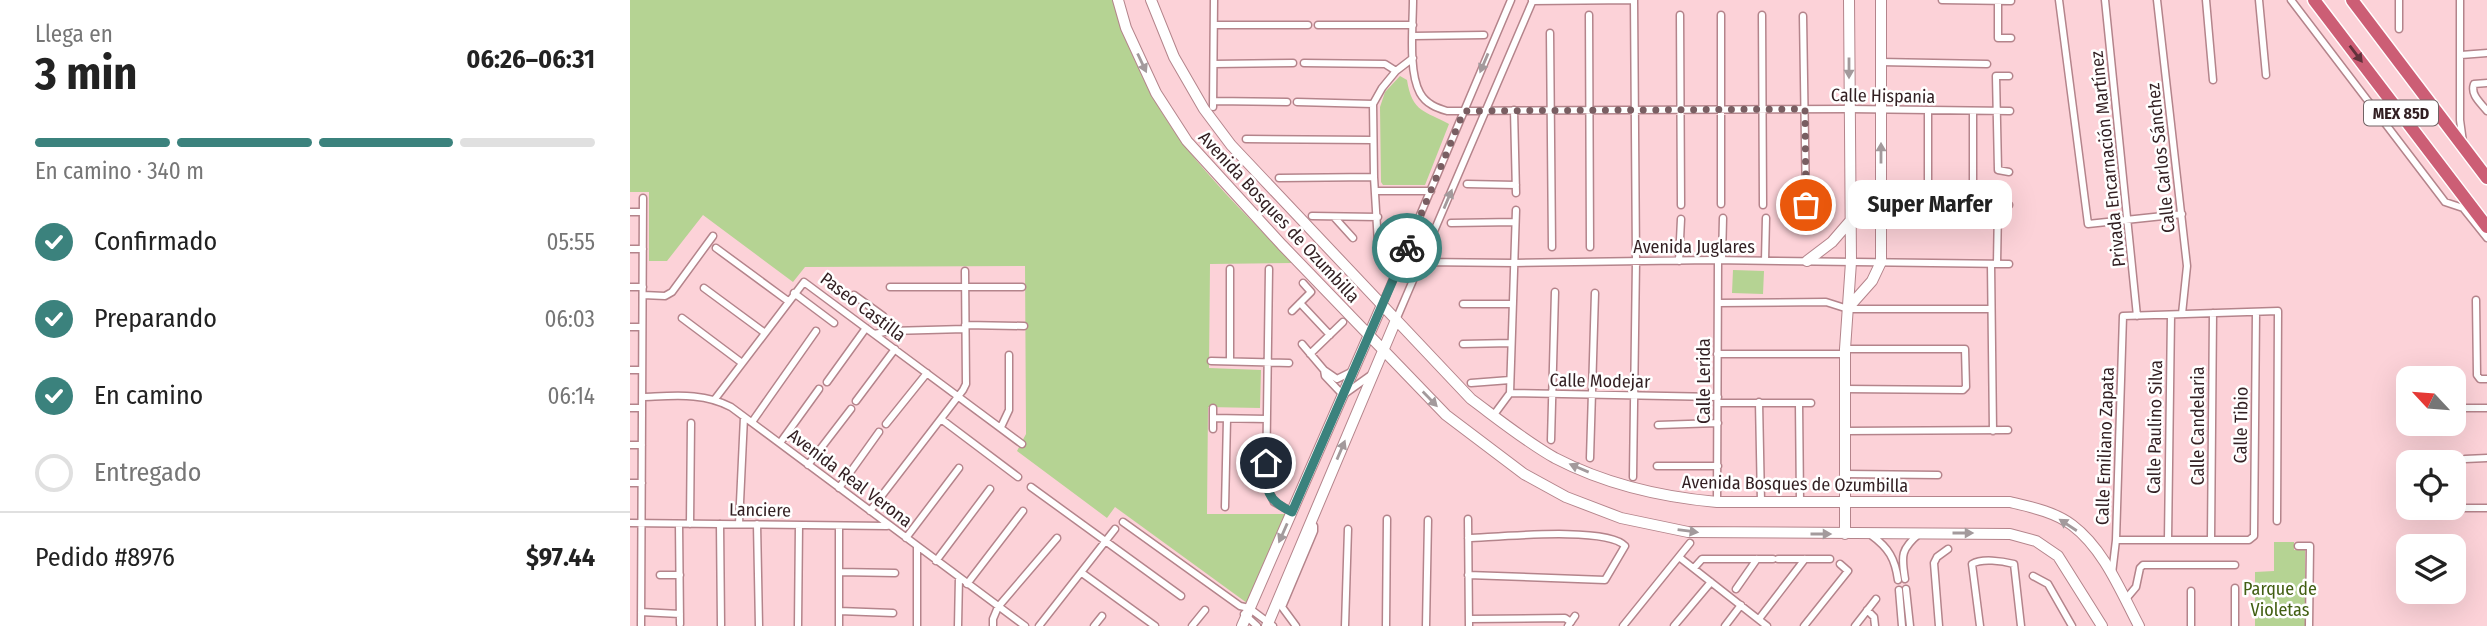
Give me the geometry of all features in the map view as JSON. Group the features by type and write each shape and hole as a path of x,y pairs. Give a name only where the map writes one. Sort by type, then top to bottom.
{"highway":[{"name":"MEX 85D","path":"2314,0 2487,227"},
{"name":"MEX 85D","path":"2352,0 2487,178"}],"main road":[{"name":"Avenida Bosques de Ozumbilla","path":"1118,0 1126,28 1156,93 1187,141 1446,415 1524,474 1566,497 1621,518 1688,532 2010,534 2036,541 2058,556 2102,626"},
{"name":"Avenida Bosques de Ozumbilla","path":"1151,0 1174,57 1217,127 1308,229 1471,399 1556,458 1643,491 1678,499 1717,502 2010,502 2039,509 2071,525 2094,547 2139,626"},
{"path":"1845,534 1845,351 1851,262 1849,0"},
{"path":"1848,309 1872,281 1881,262 1881,0"},
{"path":"1807,261 1832,242 1851,220"},
{"path":"1244,614 1292,512 1382,305"},
{"path":"1269,625 1396,320"}],"street":[{"path":"1214,0 1213,104 1287,102"},
{"name":"Calle Hispania","path":"1413,0 1413,58 1421,96 1436,108 1464,111 2010,111"},
{"path":"1382,305 1511,0"},
{"path":"1396,320 1533,0 1634,0 1636,261 1633,477"},
{"path":"1942,0 2011,1"},
{"path":"2059,0 2088,224 2182,214"},
{"name":"Privada Encarnación Martínez","path":"2105,0 2137,316"},
{"name":"Calle Carlos Sánchez","path":"2157,0 2187,266 2182,314"},
{"path":"2206,0 2213,80"},
{"path":"2259,0 2266,75"},
{"path":"2291,0 2445,202 2463,208 2487,239"},
{"path":"2399,0 2399,29"},
{"path":"2460,0 2460,114 2464,148"},
{"path":"1994,1 1998,38 2011,38"},
{"path":"1589,15 1590,247"},
{"path":"1679,15 1681,205"},
{"path":"1721,15 1721,204"},
{"path":"1762,15 1763,205"},
{"path":"1803,16 1806,205"},
{"path":"1214,25 1308,25"},
{"path":"1318,25 1413,25"},
{"path":"1550,33 1552,247"},
{"path":"1413,36 1484,35"},
{"path":"2461,55 2487,53"},
{"path":"1379,260 1373,104 1396,71 1413,58"},
{"path":"1880,62 1987,64"},
{"path":"1214,64 1293,63"},
{"path":"1304,63 1385,64 1396,71"},
{"path":"2009,76 1997,75 1998,170 2010,172"},
{"path":"2487,83 2478,83 2472,88 2487,111"},
{"path":"1297,102 1373,104"},
{"path":"1514,110 1516,193"},
{"path":"1927,190 1928,111"},
{"path":"1973,111 1973,190"},
{"path":"1246,139 1373,140"},
{"path":"1279,178 1374,177"},
{"path":"1467,184 1516,184"},
{"path":"1376,191 1431,191"},
{"path":"641,626 643,198"},
{"path":"1993,431 1991,309 1998,206 2010,205"},
{"path":"1493,416 1510,393 1516,210"},
{"path":"630,212 643,212"},
{"path":"1312,216 1378,217"},
{"path":"1334,217 1353,238"},
{"path":"1881,217 1986,218"},
{"name":"Calle Lerida","path":"1717,502 1718,303 1723,218"},
{"path":"1765,261 1766,218"},
{"path":"1679,261 1681,219"},
{"path":"1451,223 1515,222"},
{"path":"643,295 665,296 672,292 713,236"},
{"path":"716,248 788,301"},
{"path":"630,249 643,249"},
{"name":"Avenida Juglares","path":"1422,262 1514,264 1720,260 2009,264"},
{"path":"1230,269 1230,362"},
{"path":"1269,270 1266,485 1269,494 1280,507 1292,512"},
{"path":"870,511 965,384 965,271"},
{"name":"Paseo Castilla","path":"715,399 804,282 1022,444"},
{"path":"1292,311 1311,292 1303,283"},
{"path":"630,287 643,287"},
{"path":"890,287 1022,287"},
{"path":"704,288 765,333"},
{"path":"1551,440 1555,292"},
{"path":"794,293 834,323"},
{"path":"1590,458 1595,293"},
{"path":"854,295 883,316 890,331"},
{"path":"2476,300 2476,375 2480,379 2487,379"},
{"path":"1718,303 1826,302 1848,309 1991,309"},
{"path":"1300,303 1330,335"},
{"path":"1463,304 1513,303"},
{"path":"2137,316 2278,311 2277,521"},
{"name":"Calle Tibio","path":"2211,539 2252,539 2256,312"},
{"name":"Calle Candelaria","path":"2211,539 2213,313"},
{"name":"Calle Paulino Silva","path":"2168,540 2171,314"},
{"name":"Calle Emiliano Zapata","path":"2112,576 2116,540 2123,316 2137,316"},
{"path":"682,318 742,363"},
{"path":"1310,354 1343,322"},
{"path":"874,334 965,327 1024,326"},
{"path":"630,327 642,327"},
{"path":"827,382 866,328"},
{"path":"752,422 816,331"},
{"path":"1463,344 1511,343"},
{"path":"1302,344 1324,370 1325,376 1335,382 1343,394 1373,374"},
{"path":"856,401 895,349"},
{"path":"1717,354 1965,349 1966,387 1963,390 1845,389"},
{"path":"1001,428 1009,410 1009,355"},
{"path":"1210,361 1289,363"},
{"path":"630,370 642,370"},
{"path":"1335,382 1353,371"},
{"path":"886,424 927,373"},
{"path":"1471,383 1510,380"},
{"path":"779,443 819,389"},
{"name":"Calle Modejar","path":"1510,393 1811,403"},
{"name":"Avenida Real Verona","path":"642,397 696,396 715,399 744,416 1025,626"},
{"path":"1759,402 1761,502"},
{"path":"1799,402 1800,502"},
{"path":"630,408 642,408"},
{"path":"1213,408 1213,429"},
{"path":"2466,408 2487,408"},
{"path":"808,465 851,410"},
{"path":"740,524 744,416"},
{"path":"1213,418 1267,419"},
{"path":"941,419 1018,477"},
{"path":"1226,507 1227,419"},
{"path":"690,524 691,423"},
{"path":"1658,425 1718,423"},
{"path":"1846,431 2008,430"},
{"path":"839,488 879,432"},
{"path":"630,445 642,445"},
{"path":"2466,458 2487,458"},
{"path":"1657,466 1718,466"},
{"path":"906,538 959,468"},
{"path":"1845,474 1938,475"},
{"path":"630,483 642,483"},
{"path":"1031,487 1181,596"},
{"path":"936,561 990,489"},
{"path":"2466,508 2487,508"},
{"path":"967,584 1023,511"},
{"path":"1386,626 1387,519"},
{"path":"1468,519 1469,622 1565,618 1571,621"},
{"path":"1426,626 1428,520"},
{"path":"1123,522 1257,626"},
{"name":"Lanciere","path":"630,523 889,526"},
{"path":"1296,626 1282,607 1314,531 1311,523"},
{"path":"679,524 680,624"},
{"path":"720,524 721,625"},
{"path":"757,524 759,626"},
{"path":"798,625 799,525"},
{"path":"839,526 839,626"},
{"path":"1039,626 1115,528"},
{"path":"1345,626 1348,529"},
{"path":"1870,534 1888,549 1901,576 1904,550 1920,533"},
{"path":"1468,538 1585,534 1619,541 1625,546 1605,580 1468,575"},
{"path":"993,626 998,607 1057,538"},
{"path":"2116,540 2211,539"},
{"path":"1623,626 1690,543"},
{"path":"2298,546 2309,546 2309,626"},
{"path":"917,547 917,626"},
{"path":"1939,626 1934,563 1937,557 1948,549"},
{"path":"1679,557 1767,626"},
{"path":"1694,568 1702,559 1830,559"},
{"path":"1735,589 1757,559"},
{"path":"1759,619 1805,559"},
{"path":"1980,626 1972,564 1976,561 2014,564 2021,626"},
{"path":"1804,626 1848,570 1840,565"},
{"path":"2125,600 2136,587 2143,565 2235,565"},
{"path":"839,572 895,573"},
{"path":"1082,573 1155,626"},
{"path":"660,575 680,575"},
{"path":"2033,576 2048,584 2072,626"},
{"path":"958,578 958,626"},
{"path":"1674,626 1711,582"},
{"path":"2235,588 2235,626"},
{"path":"1902,589 1902,626"},
{"path":"2191,591 2191,626"},
{"path":"1854,626 1875,599"},
{"path":"1903,601 1910,626"},
{"path":"1725,626 1741,605"},
{"path":"1192,626 1205,610"},
{"path":"1867,610 1874,617 1875,626"},
{"path":"839,611 893,613"},
{"path":"641,612 680,614"},
{"path":"2062,626 2064,613"},
{"path":"1244,614 1269,625"},
{"path":"1094,626 1102,616"}],"green space":[{"path":"630,0 1114,0 1138,67 1171,126 1220,187 1292,263 1210,264 1209,368 1261,370 1260,408 1208,407 1207,514 1286,514 1247,603 1115,507 1107,518 1017,451 1026,434 1025,266 805,267 793,282 703,215 667,261 649,261 649,192 630,192"},
{"path":"1400,76 1407,80 1412,99 1421,110 1449,124 1425,185 1383,185 1381,182 1380,107 1385,92"},
{"path":"1733,270 1764,271 1763,294 1732,293"},
{"name":"Parque de Violetas","path":"2274,542 2294,542 2294,550 2305,550 2305,626 2255,626 2255,572 2274,571"}],"way so far":[{"path":"1407,248 1464,111 1805,109 1806,205"}],"place":[{"name":"Super Marfer","path":"1806,205"}],"route":[{"path":"1266,463 1266,485 1269,494 1280,507 1292,512 1407,248"}]}
